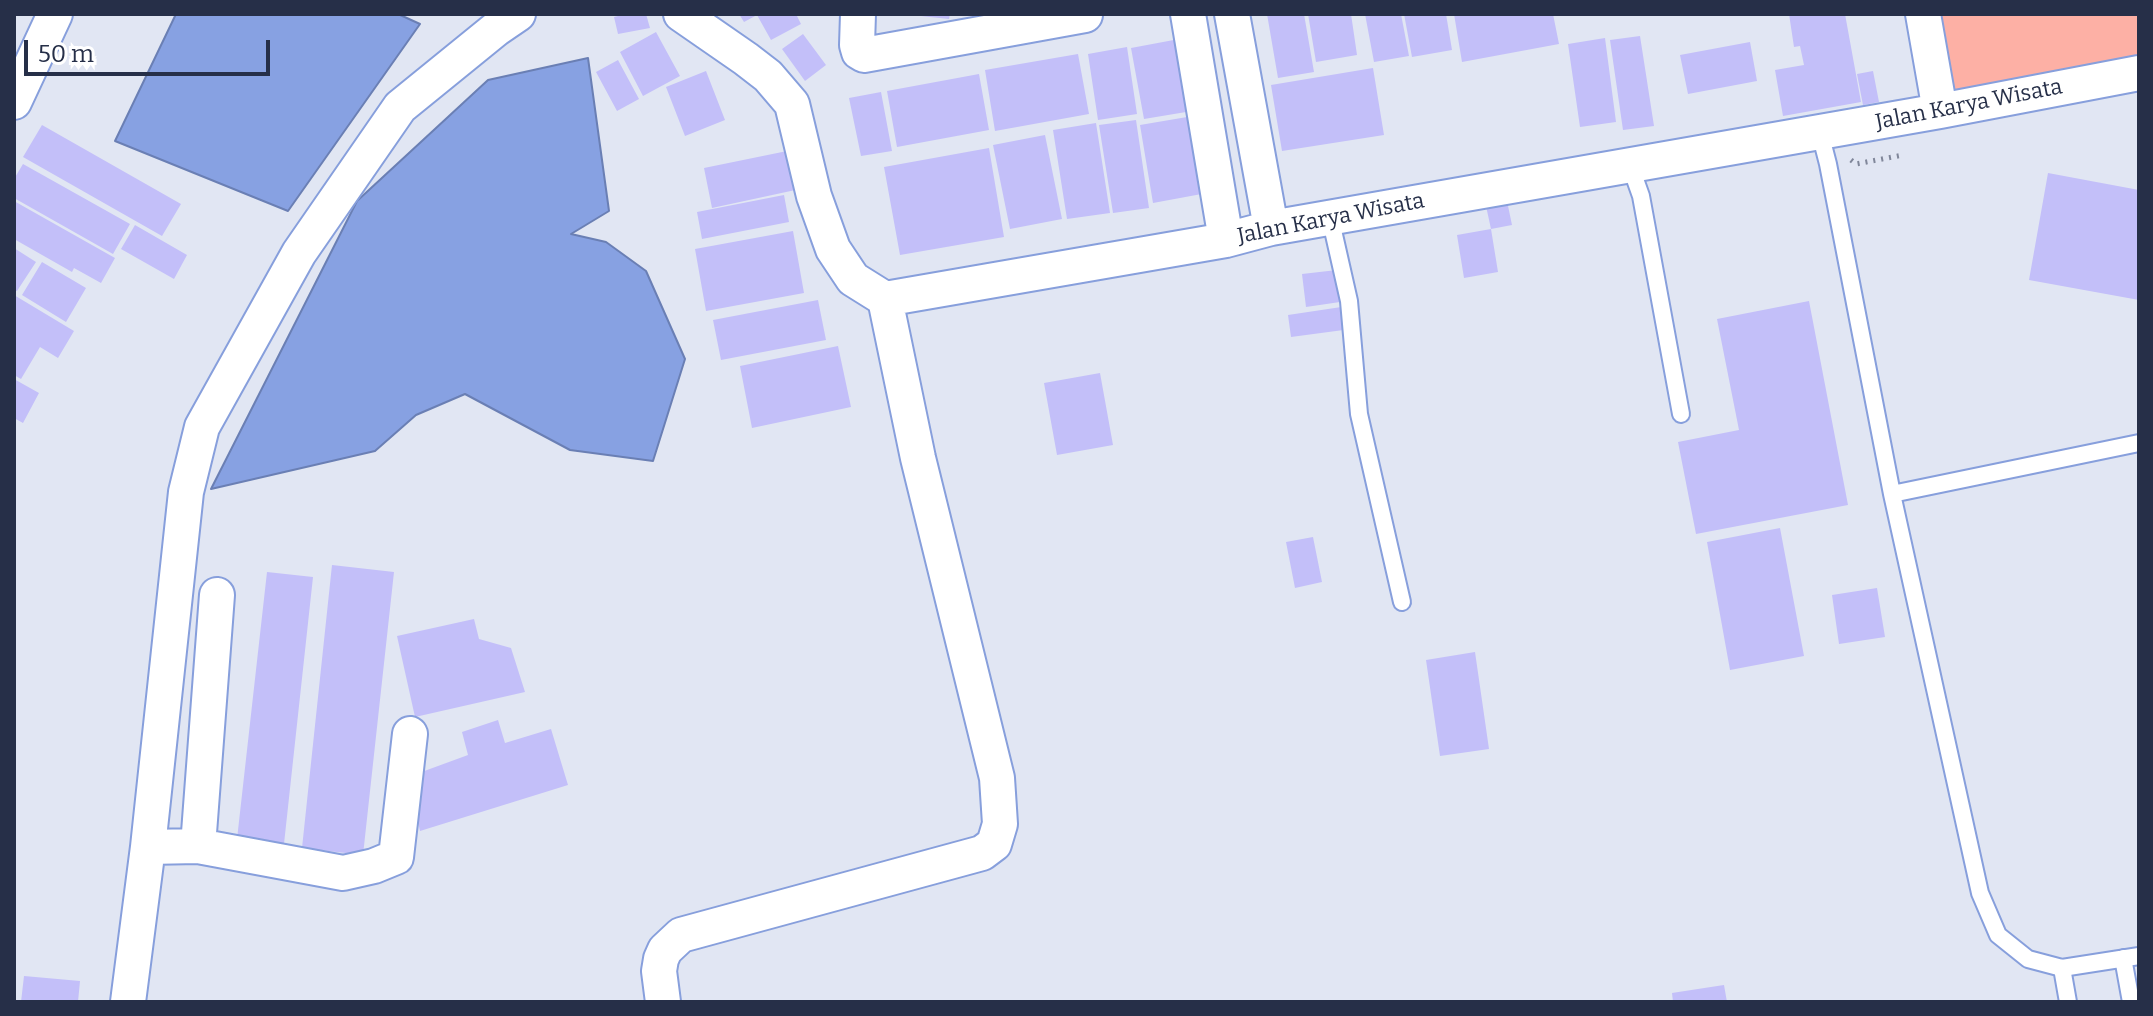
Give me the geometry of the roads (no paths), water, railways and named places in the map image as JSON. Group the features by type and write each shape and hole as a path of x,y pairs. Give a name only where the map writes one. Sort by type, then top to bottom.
{"street":[{"path":"14,102 55,14"},
{"path":"128,1002 186,492 202,427 299,253 400,107 518,14"},
{"path":"663,1002 659,971 661,959 665,950 681,935 982,853 994,844 1000,824 997,778 918,458 885,299 853,279 833,249 814,196 792,104 768,76 681,14"},
{"path":"858,14 857,49 864,55 1087,14"},
{"path":"1188,14 1226,240"},
{"path":"1232,14 1271,228"},
{"path":"1923,14 1940,111"},
{"name":"Jalan Karya Wisata","path":"885,299 1226,240 1330,217 1820,133 2139,73"},
{"path":"198,846 217,595"},
{"path":"148,847 198,846 343,873 396,857 410,734"}],"lane":[{"path":"1820,133 1892,494 1983,904 1998,935 2028,959 2062,968 2131,957 2131,1002"},
{"path":"1630,165 1641,196 1681,414"},
{"path":"1330,217 1349,301 1359,414 1402,602"},
{"path":"1892,494 2139,443"},
{"path":"2062,968 2068,1002"}],"water":[{"path":"176,14 398,14 420,24 288,211 115,141"},
{"path":"588,58 609,211 571,234 606,242 646,271 685,359 653,461 570,450 465,394 416,415 375,451 211,489 357,201 488,80"}]}
